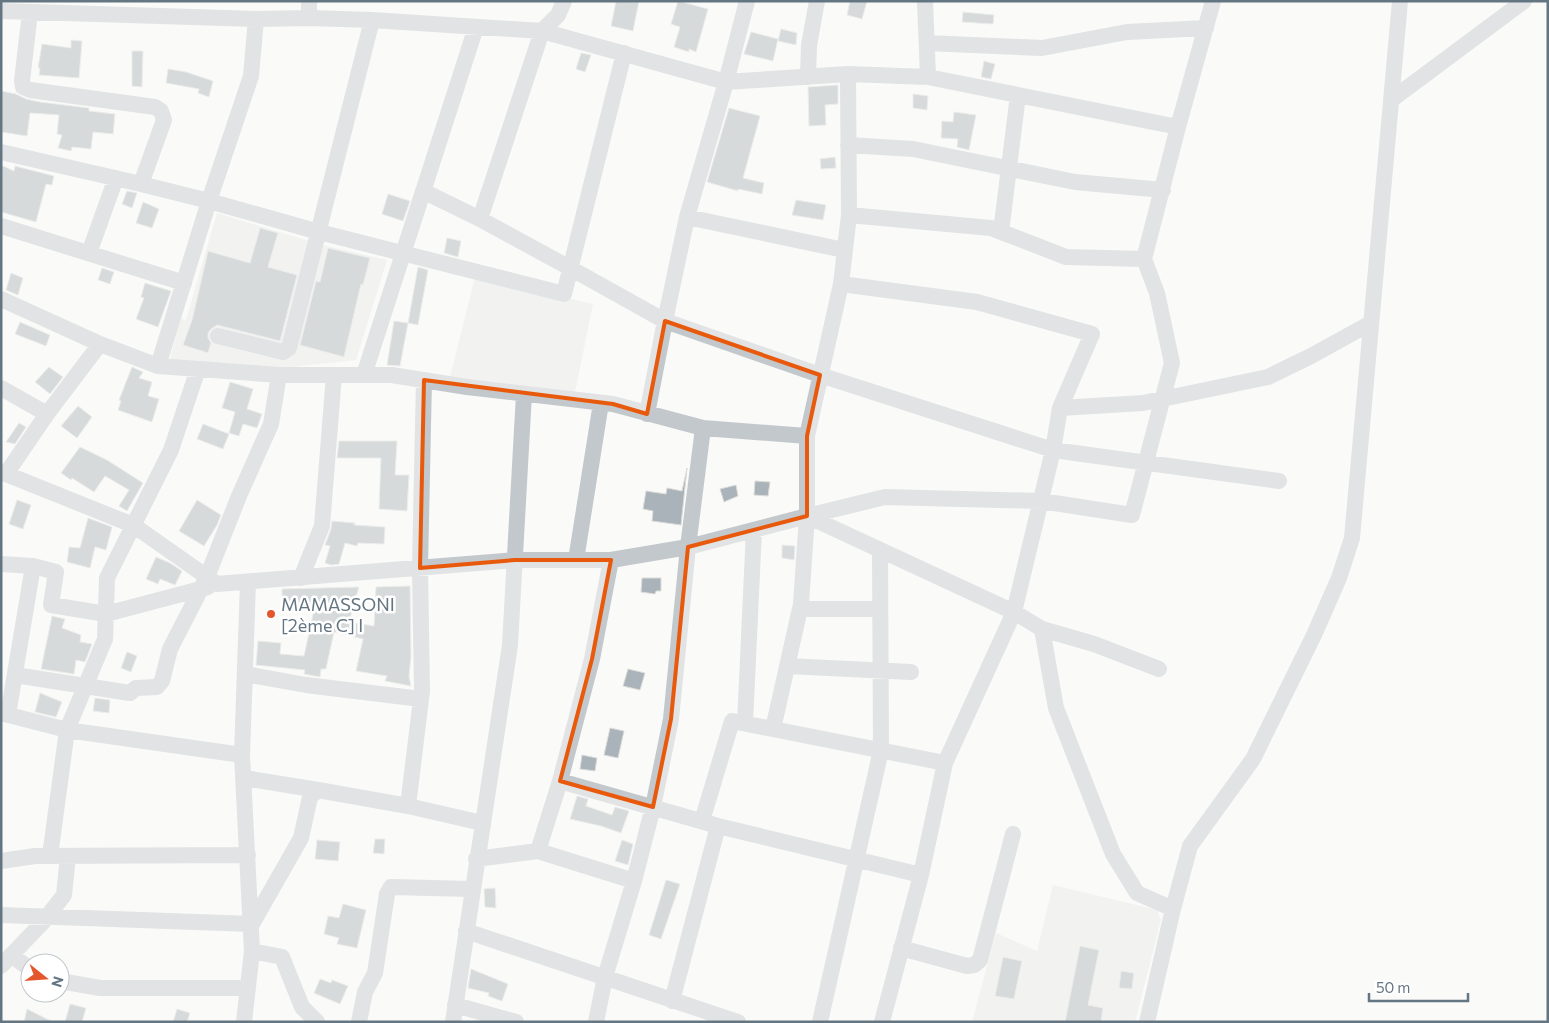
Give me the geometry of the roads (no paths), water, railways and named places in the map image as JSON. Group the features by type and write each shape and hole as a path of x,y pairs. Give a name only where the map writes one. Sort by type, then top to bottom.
{"street":[{"path":"309,1 309,18"},
{"path":"480,219 542,31 558,15 564,1"},
{"path":"648,414 687,217 747,1"},
{"path":"808,76 809,45 816,1"},
{"path":"925,1 928,77"},
{"path":"1,564 33,566 56,572 51,605 106,614 209,583 248,582 515,560 611,560 688,547 885,497 1041,501 1132,515 1172,363 1157,293 1144,259 1213,1"},
{"path":"1147,1022 1173,909 1190,846 1253,759 1314,634 1339,578 1352,538 1400,1"},
{"path":"1391,100 1524,1"},
{"path":"1,12 86,8 256,19 372,20 542,31 726,82 848,74 928,77 1178,127"},
{"path":"30,12 22,81 23,87 30,90 155,107 161,112 164,120 141,184"},
{"path":"158,366 209,201 251,76 256,19"},
{"path":"218,336 283,352 289,348 372,20"},
{"path":"364,375 476,27"},
{"path":"927,44 1042,48 1128,32 1206,28"},
{"path":"1,152 209,201 319,232 564,294 624,53"},
{"path":"773,729 800,609 808,516 807,436 840,284 849,215 848,74"},
{"path":"1001,232 1018,95"},
{"path":"848,145 913,150 1075,182 1163,190"},
{"path":"89,253 116,178"},
{"path":"423,191 480,219 665,321 820,375 1053,450 1279,481"},
{"path":"849,215 991,228 1066,257 1144,259"},
{"path":"687,217 844,250"},
{"path":"1,226 184,283"},
{"path":"840,284 978,302 1092,334 1060,408 1053,450 1014,612 945,763 921,875 882,1022"},
{"path":"1,300 100,344 158,366 279,375 392,376 613,404 703,428 807,436"},
{"path":"1060,408 1143,403 1268,377 1371,323"},
{"path":"100,344 4,473 133,525 209,583"},
{"path":"50,856 67,730 105,639 107,578 172,450 198,369"},
{"path":"15,674 130,693 136,688 157,687 162,681 170,649 209,583 239,496 271,424 279,375"},
{"path":"301,578 322,526 334,375"},
{"path":"408,806 421,699 420,568 424,380"},
{"path":"1,388 47,414"},
{"path":"452,1022 510,645 524,394"},
{"path":"576,560 602,403"},
{"path":"596,1022 605,977 634,880 653,807 671,719 688,547 703,428"},
{"path":"808,516 1014,612 1042,629 1094,644 1159,669"},
{"path":"745,723 754,530"},
{"path":"820,1022 881,750 880,550"},
{"path":"538,851 560,781 592,659 611,560"},
{"path":"33,566 15,674 5,714 67,730 242,755"},
{"path":"244,1022 252,950 242,755 248,582"},
{"path":"800,609 880,609"},
{"path":"1042,629 1056,708 1113,854 1137,893 1173,909"},
{"path":"787,666 911,672"},
{"path":"245,674 306,685 421,699"},
{"path":"702,821 732,721 945,763"},
{"path":"244,778 408,806 482,823"},
{"path":"560,781 718,826 921,875"},
{"path":"252,924 301,838 310,797 318,790"},
{"path":"672,1001 718,826"},
{"path":"901,948 967,966 974,965 980,960 1013,834"},
{"path":"476,859 538,851 634,880"},
{"path":"1,860 35,856 248,855"},
{"path":"20,966 6,960 47,917 64,895 68,856"},
{"path":"359,1022 365,992 375,973 387,894 391,887 472,889"},
{"path":"1,915 252,924"},
{"path":"466,932 605,977 731,1021"},
{"path":"252,950 282,957 302,1006 317,1022"},
{"path":"70,983 100,988 248,988"},
{"path":"455,1005 516,1022"}],"place":[{"name":"MAMASSONI [2ème C] I","path":"271,614"}]}
